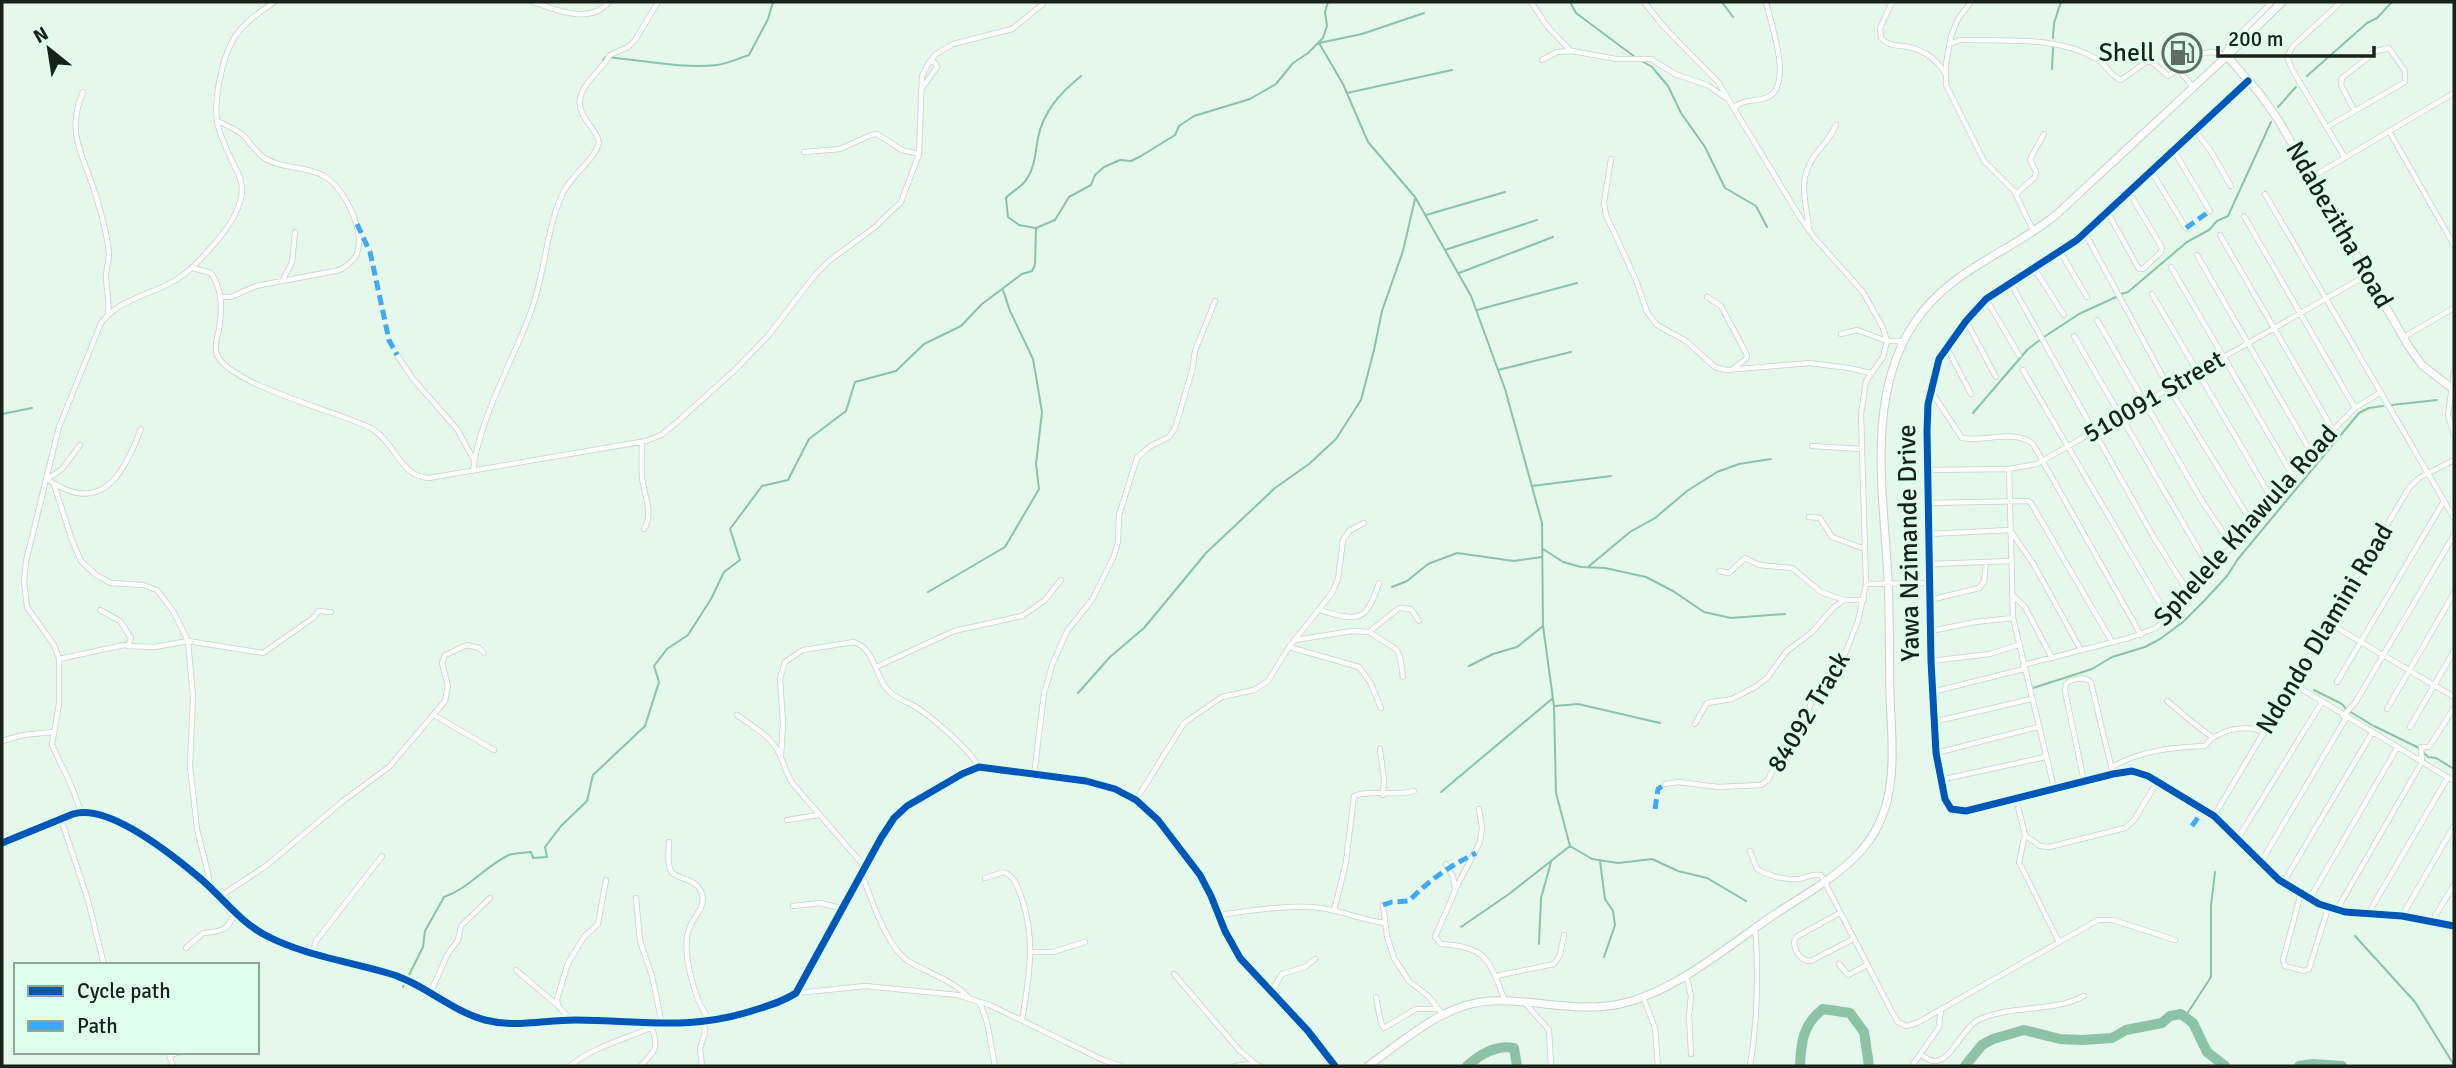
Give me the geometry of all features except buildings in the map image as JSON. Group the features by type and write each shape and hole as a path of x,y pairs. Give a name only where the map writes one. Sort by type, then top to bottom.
{"main road":[{"path":"1368,1066 1440,1012 1480,1002 1597,1007 1643,997 1686,974 1825,881 1851,861 1867,844 1880,824 1889,795 1892,771 1882,428 1887,385 1903,341 1922,311 1959,276 2057,214 2193,87 2272,5 2282,2"},
{"name":"Ndabezitha Road","path":"2225,55 2279,121 2403,337 2422,365 2452,389"}],"street":[{"path":"81,812 51,745 59,704 59,659 54,645 27,607 24,593 26,561 67,403 94,337 108,314 128,300 174,281 193,268 238,209 242,189 240,174 216,121 223,63 232,41 246,23 274,2"},
{"path":"533,2 583,14 598,11 609,2"},
{"path":"473,471 504,373 530,314 562,195 594,155 599,143 595,131 583,114 580,98 589,80 607,63 608,57 628,47 635,40 658,2"},
{"path":"1531,2 1547,26 1571,51"},
{"path":"1644,2 1665,28 1706,68 1729,99 1810,231 1863,292 1883,328 1887,341"},
{"path":"1734,108 1742,102 1761,100 1772,95 1781,80 1782,74 1766,2"},
{"path":"1892,2 1880,28 1881,38 1892,46 1923,51 1933,57 1946,74"},
{"path":"1971,2 1958,19 1949,44 1946,74 1948,91 1984,161 2016,194 2034,231"},
{"path":"2340,2 2293,46 2287,57 2345,158"},
{"path":"193,268 211,273 217,283 220,298 216,353 220,362 271,390 371,428 390,443 407,470 415,476 429,478 642,442 669,429 736,369 767,337 820,269 895,209 909,186 919,154 920,91 924,71 930,61 946,47 1012,29 1044,4"},
{"path":"1949,44 1959,40 2055,43 2097,59 2113,76 2121,80 2146,62 2152,62 2168,76 2203,52 2214,51 2225,55"},
{"path":"2327,127 2405,82 2405,71 2389,48 2376,51 2342,78 2342,85 2354,110"},
{"path":"1542,60 1557,52 1571,51 1616,59 1651,59 1675,74 1707,85 1729,99"},
{"path":"920,91 937,67 930,61"},
{"path":"2178,69 2193,87"},
{"name":"Yawa Nzimande Drive","path":"2016,798 1966,811 1951,808 1946,803 1940,780 1933,722 1927,503 1928,404 1939,359 1946,346 1986,299 2061,253 2108,213 2248,81"},
{"path":"83,92 76,114 75,131 96,196 108,251 108,314"},
{"path":"2312,177 2453,95"},
{"path":"216,121 236,129 264,158 280,166 320,174 329,179 340,189 357,224 359,243 356,256 349,264 330,274 256,286 231,297 220,298"},
{"path":"1810,231 1803,181 1812,160 1836,125"},
{"path":"2195,131 2210,150 2231,186"},
{"path":"2389,131 2454,245"},
{"path":"804,152 840,149 877,134 902,150 919,154"},
{"path":"2016,194 2035,177 2036,172 2030,157 2044,134"},
{"path":"2174,151 2210,211"},
{"path":"1611,159 1604,203 1606,215 1647,312 1657,325 1686,341 1708,362 1731,370 1810,363 1870,373"},
{"path":"2151,171 2186,228"},
{"path":"2108,213 2139,269 2143,269 2162,248 2130,192"},
{"path":"2265,194 2454,519"},
{"path":"2244,216 2356,408"},
{"path":"281,281 292,262 295,232"},
{"path":"2084,233 2169,388 2252,523"},
{"path":"2220,235 2333,430"},
{"path":"2061,253 2087,297"},
{"path":"2197,255 2312,454"},
{"path":"2171,267 2293,476"},
{"path":"2034,268 2064,315"},
{"name":"510091 Street","path":"1927,470 2026,467 2042,461 2367,275"},
{"path":"2010,282 2153,536 2190,595"},
{"path":"2152,294 2272,499"},
{"path":"1707,297 1721,306 1746,355 1746,359 1731,370"},
{"path":"1986,299 2019,355"},
{"path":"1034,775 1044,693 1053,663 1067,631 1087,608 1114,556 1119,515 1137,458 1149,447 1169,437 1175,428 1192,371 1195,351 1215,301"},
{"path":"2403,337 2454,308"},
{"path":"2097,320 2202,501 2232,546"},
{"path":"1966,321 1996,377"},
{"path":"1841,334 1857,330 1887,341 1903,341"},
{"path":"2074,336 2211,571"},
{"name":"84092 Track","path":"1665,784 1680,782 1717,787 1765,783 1778,760 1796,740 1812,701 1832,681 1851,640 1864,600 1866,584 1861,406 1870,373 1883,357 1887,341"},
{"path":"1946,346 1971,394"},
{"path":"397,355 419,386 457,429 474,461"},
{"path":"2023,370 2168,617"},
{"path":"2454,372 2448,415 2454,434"},
{"path":"1931,390 1962,438 2023,438 2033,444 2141,635"},
{"name":"Sphelele Khawula Road","path":"1932,692 2052,657 2141,635 2156,628 2190,595 2333,430 2356,408 2381,392"},
{"path":"47,479 61,490 81,494 98,491 112,484 135,445 141,429"},
{"path":"642,442 642,477 649,517 644,529"},
{"path":"47,479 62,469 80,444"},
{"path":"1812,446 1861,449"},
{"name":"Ndondo Dlamini Road","path":"2214,816 2409,488 2427,473 2454,460"},
{"path":"2009,468 2013,618 2054,789"},
{"path":"54,485 81,561 96,575 111,583 143,585 157,590 173,611 188,641 193,697 190,766 197,829 209,874 209,887"},
{"path":"1927,503 2028,501 2034,505 2112,642"},
{"path":"2337,682 2445,501"},
{"path":"1809,517 1821,518 1832,537 1865,550"},
{"path":"1136,800 1179,728 1222,697 1254,690 1272,675 1289,647 1337,584 1343,540 1349,531 1364,523"},
{"path":"1929,534 2010,530"},
{"path":"2010,530 2034,565 2081,650"},
{"path":"2261,862 2344,717 2355,703 2454,535"},
{"path":"1719,571 1729,573 1745,558 1759,565 1788,567 1797,571 1821,592 1844,600 1864,600"},
{"path":"1930,564 2011,561"},
{"path":"1930,600 1979,589 1984,582 1986,562"},
{"path":"876,667 954,631 1022,616 1044,601 1061,580"},
{"path":"1319,610 1346,618 1362,615 1370,607 1378,583"},
{"path":"1866,584 1930,583"},
{"path":"2387,709 2454,593"},
{"path":"2012,595 2025,607 2052,657"},
{"path":"1695,724 1707,703 1732,699 1761,683 1786,652 1812,632 1828,613 1844,600"},
{"path":"1369,632 1399,608 1411,609 1419,621"},
{"path":"100,610 122,624 131,638 127,646"},
{"path":"59,659 127,646 155,647 188,641 263,653 319,611 331,612"},
{"path":"1931,631 2013,618"},
{"path":"2329,622 2454,697"},
{"path":"1294,640 1352,631 1369,632 1398,651 1403,677"},
{"path":"781,755 783,723 780,673 789,658 811,648 855,642 866,650 891,694 923,712 960,744 979,767"},
{"path":"219,897 266,866 343,801 384,772 434,715 447,693 447,677 442,661 445,655 467,645 484,653"},
{"path":"1931,661 1990,654 2018,645"},
{"path":"1289,647 1359,667 1370,682 1381,708"},
{"path":"2410,727 2454,651"},
{"path":"2084,781 2065,691 2068,681 2090,681 2113,771"},
{"path":"2293,684 2454,781"},
{"path":"1933,722 2031,699"},
{"path":"2167,701 2203,732 2214,737"},
{"path":"2238,838 2322,702"},
{"path":"2336,911 2422,762 2421,747 2430,747 2454,708"},
{"path":"434,715 494,750"},
{"path":"737,715 768,738 781,755 790,780 864,867"},
{"path":"1936,753 2038,727"},
{"path":"2059,942 2019,862 2025,835 2016,798 2113,771 2138,755 2205,746 2214,737 2247,728 2254,727 2265,732"},
{"path":"2,741 23,735 53,732"},
{"path":"2283,883 2372,733"},
{"path":"2309,898 2398,748"},
{"path":"1380,749 1384,780 1382,794"},
{"path":"1940,780 2046,757"},
{"path":"796,993 888,826 900,812 962,774 979,767 1102,785 1136,800 1158,820 1192,863 1206,885 1240,958 1302,1025 1335,1066"},
{"path":"2113,771 2137,772 2157,781 2214,816 2283,883 2328,908 2432,920 2454,926"},
{"path":"2368,914 2448,778"},
{"path":"2025,835 2040,846 2049,847 2125,828 2134,820 2157,781"},
{"path":"1334,911 1346,862 1352,799 1356,794 1362,793 1401,795 1414,791"},
{"path":"1479,809 1482,827 1480,842 1455,889 1436,933 1436,940 1441,944 1467,946 1478,951 1490,964 1505,1001"},
{"path":"2,843 81,812 111,819 131,829 209,887 236,914 268,936 312,954 403,978 470,1015 490,1021 526,1025 571,1020 704,1023 743,1015 796,993 865,986 969,998 1121,1066"},
{"path":"787,820 819,815"},
{"path":"61,819 88,900 104,963"},
{"path":"2402,916 2454,826"},
{"path":"669,842 669,869 696,884 703,897 701,907 688,932 687,947 696,996 711,1022"},
{"path":"1750,851 1755,866 1761,872 1794,879 1821,875 1892,1012 1901,1024 1911,1026 2103,919 2175,940"},
{"path":"312,954 316,941 382,856"},
{"path":"1446,864 1453,877 1455,889"},
{"path":"985,878 1004,872 1013,878 1028,918 1031,953 1022,1020"},
{"path":"862,874 879,916 900,954 957,987 969,998"},
{"path":"558,1006 557,999 568,963 584,936 598,924 606,880"},
{"path":"2432,920 2454,885"},
{"path":"2301,893 2283,960 2285,966 2304,971 2309,969 2328,908"},
{"path":"430,994 447,956 458,940 461,926 490,898"},
{"path":"636,898 640,941 655,986 661,1024"},
{"path":"793,906 820,902 844,909"},
{"path":"1383,905 1395,961 1409,981 1428,996 1440,1012"},
{"path":"1218,915 1302,908 1334,911 1362,920 1385,923"},
{"path":"1840,913 1796,937 1794,942 1798,954 1811,961 1853,939"},
{"path":"187,948 202,933 226,929 236,914"},
{"path":"1750,1066 1756,968 1755,928"},
{"path":"1496,976 1554,964 1560,955 1564,935"},
{"path":"1031,953 1052,952 1085,942"},
{"path":"1271,993 1282,974 1303,968 1315,959"},
{"path":"1839,964 1848,975 1867,965"},
{"path":"516,970 571,1020"},
{"path":"1174,974 1238,1049 1258,1066"},
{"path":"1686,974 1691,996 1691,1054"},
{"path":"1921,1055 1934,1061 1940,1060 1970,1026 1982,1018 2019,1008 2060,1005 2084,996"},
{"path":"1376,997 1384,1028 1416,1009 1440,1012"},
{"path":"1643,997 1656,1028 1658,1066"},
{"path":"980,1002 987,1022 995,1066"},
{"path":"1525,1003 1549,1030 1551,1066"},
{"path":"1912,1066 1939,1027 1941,1009"},
{"path":"702,1066 700,1048 705,1033 704,1023"},
{"path":"569,1066 612,1041 661,1024"},
{"path":"641,1066 656,1049 657,1043 652,1028"},
{"path":"169,1054 173,1066"},
{"path":"1235,1066 1258,1066"}],"waterway":[{"path":"603,60 606,57 690,66 729,62 749,55 768,19 773,2"},
{"path":"403,987 423,947 425,931 444,897 462,888 509,855 531,852 533,858 547,857 545,847 561,826 587,801 593,775 645,726 659,682 654,666 667,649 688,635 711,599 724,572 740,560 730,529 762,486 788,480 809,439 846,411 855,382 896,371 924,344 961,326 982,304 1022,274 1032,271 1035,265 1036,228 1055,220 1069,197 1091,185 1095,175 1104,167 1120,160 1131,161 1141,156 1175,135 1179,126 1194,116 1250,99 1276,84 1293,63 1323,38 1327,26 1325,12 1328,2"},
{"path":"1570,2 1576,13 1635,57"},
{"path":"1722,2 1733,17"},
{"path":"2053,38 2054,23 2061,2"},
{"path":"2307,76 2367,23 2377,18 2392,2"},
{"path":"1424,13 1362,34 1319,43 1343,84 1368,142 1415,197 1471,296 1505,389 1542,523 1543,626 1554,706 1556,793 1570,846 1592,859 1618,863 1652,859 1678,871 1707,878 1746,901"},
{"path":"2052,69 2053,48"},
{"path":"1640,60 1652,67 1668,86 1681,113 1705,147 1725,188 1756,206 1767,227"},
{"path":"1347,93 1452,70"},
{"path":"1035,228 1019,225 1008,217 1006,198 1022,185 1029,175 1040,129 1048,111 1059,96 1081,76"},
{"path":"2278,107 2296,87"},
{"path":"2121,294 2128,292 2187,242 2228,216 2271,122"},
{"path":"1426,215 1505,192"},
{"path":"1078,693 1110,657 1144,628 1206,553 1275,488 1309,464 1336,439 1361,400 1382,311 1403,251 1415,199"},
{"path":"1445,250 1537,220"},
{"path":"1459,273 1553,237"},
{"path":"1477,310 1577,283"},
{"path":"928,592 1005,547 1039,489 1036,464 1042,412 1033,359 1003,290"},
{"path":"2044,337 2079,314 2116,297"},
{"path":"1973,413 2027,350 2041,339"},
{"path":"1498,370 1571,352"},
{"path":"2391,405 2437,400"},
{"path":"2033,688 2092,669 2112,657 2145,647 2183,622 2227,576 2238,559 2359,413 2383,406"},
{"path":"2,414 32,408"},
{"path":"1588,567 1630,532 1655,518 1687,491 1717,472 1739,464 1771,459"},
{"path":"1532,486 1611,476"},
{"path":"1543,549 1563,562 1581,567 1605,568 1646,577 1704,612 1731,618 1785,614"},
{"path":"1392,587 1407,581 1428,564 1457,553 1514,561 1542,557"},
{"path":"1469,666 1493,654 1517,647 1543,626"},
{"path":"2314,690 2342,704 2346,709"},
{"path":"1441,792 1553,698"},
{"path":"1555,706 1578,704 1660,723"},
{"path":"2349,711 2372,725"},
{"path":"2374,726 2419,748"},
{"path":"2422,751 2428,757 2436,758 2454,769"},
{"path":"1461,927 1509,894 1570,846"},
{"path":"1600,861 1605,899 1613,911 1615,925 1604,957"},
{"path":"1539,944 1541,898 1551,862"},
{"path":"2185,1017 2211,977 2211,906 2215,872"},
{"path":"2355,936 2415,1002 2454,1065"},
{"path":"1800,1066 1804,1034 1811,1021 1823,1009 1850,1013 1864,1032 1869,1066"},
{"path":"1965,1066 1982,1045 2024,1030 2060,1039 2112,1038 2126,1030 2162,1023 2170,1016 2181,1014 2193,1023 2207,1052 2225,1066"},
{"path":"1467,1066 1489,1051 1508,1047 1514,1048 1517,1066"},
{"path":"2299,1066 2342,1066"}],"marked path":[{"path":"2186,228 2210,211"},
{"path":"357,224 370,252 389,340 397,355"},
{"path":"1655,809 1658,789 1665,784"},
{"path":"2192,826 2204,809"},
{"path":"1383,905 1409,901 1440,874 1476,853"}],"cycle path":[{"path":"2248,81 2077,240 1986,299 1966,321 1939,359 1928,404 1927,431 1931,661 1936,753 1945,799 1951,809 1966,811 2132,771 2148,776 2214,816 2279,880 2319,904 2345,912 2402,916 2454,926"},
{"path":"2,843 73,814 105,816 159,846 201,879 247,923 265,935 311,953 403,978 473,1016 508,1023 575,1020 688,1023 733,1016 773,1004 796,993 881,838 894,818 907,806 979,767 1086,781 1115,789 1136,800 1158,820 1200,875 1240,958 1308,1031 1335,1066"}],"place":[{"name":"Shell","path":"2182,53"}]}
